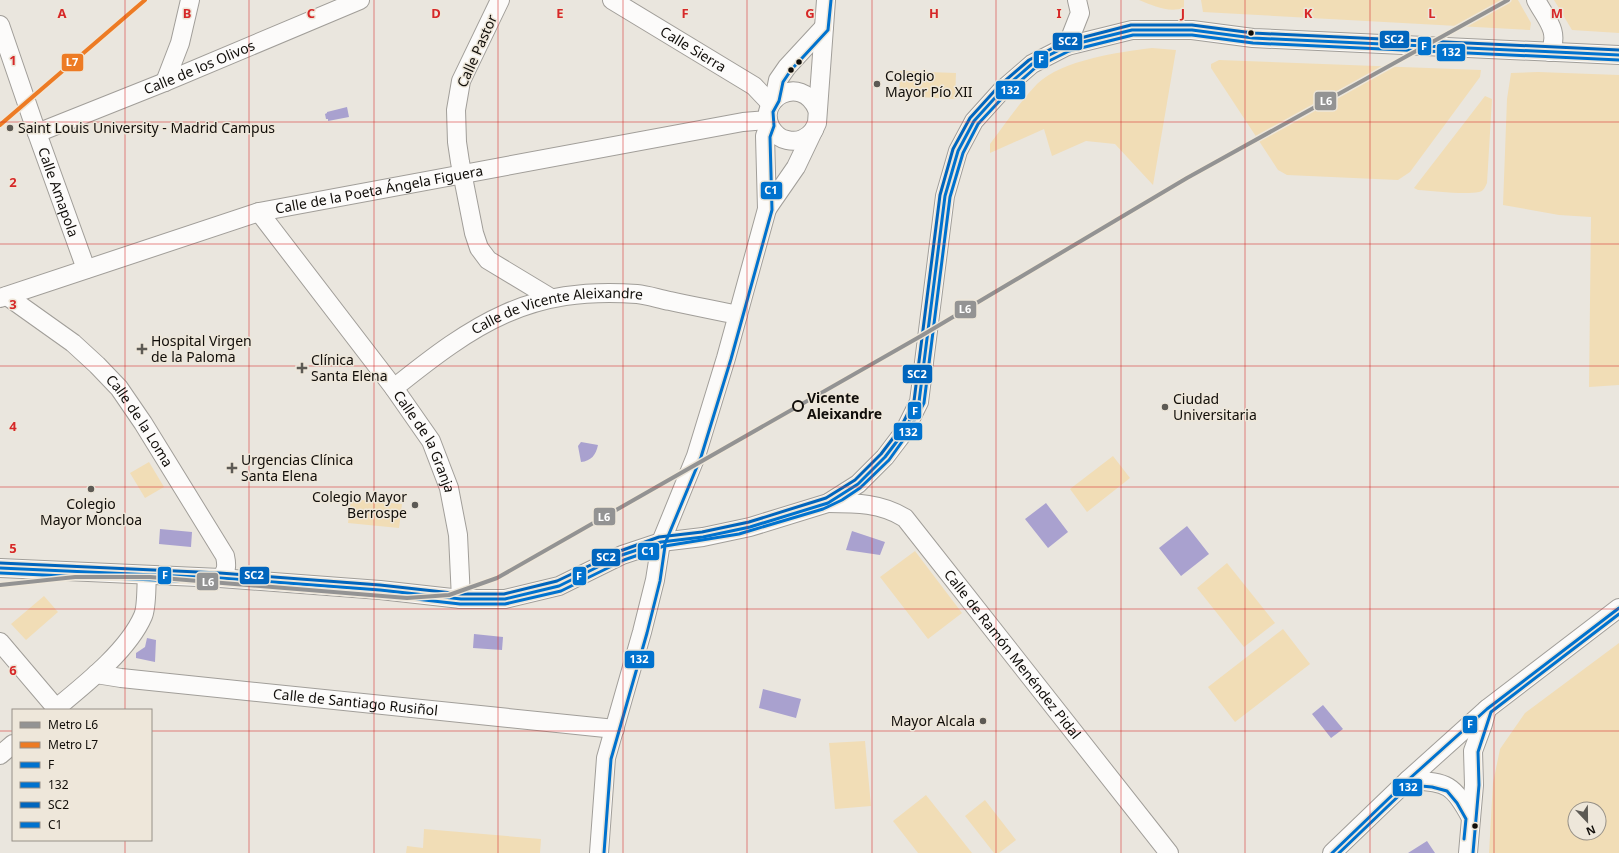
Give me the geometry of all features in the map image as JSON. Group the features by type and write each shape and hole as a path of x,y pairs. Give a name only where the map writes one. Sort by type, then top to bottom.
{"street":[{"path":"164,82 180,43 190,0"},
{"name":"Calle de los Olivos","path":"36,133 164,82 360,0"},
{"name":"Calle Pastor","path":"500,0 461,81 456,110 457,142 478,248 488,260 551,298"},
{"name":"Calle Sierra","path":"612,0 754,86 771,112"},
{"path":"767,209 796,167 814,130 818,116 817,109 826,0"},
{"path":"1067,46 1080,13 1077,0"},
{"path":"1536,0 1554,32 1555,42 1550,52"},
{"name":"Calle Amapola","path":"0,24 36,133 86,269"},
{"path":"599,853 606,758 642,632 655,580 661,542 696,456 738,315 767,209 765,136 778,80 787,67 824,27"},
{"path":"0,568 147,576 220,578 380,590 461,599 505,599 559,586 622,555 661,542 703,537 750,527 828,503 858,484 885,457 904,432 919,402 945,196 958,150 974,121 1002,90 1032,64 1067,46 1132,30 1192,30 1253,38 1619,55"},
{"path":"771,112 787,92 795,91 809,96 817,109"},
{"path":"771,112 779,137 786,140 802,140 814,130"},
{"name":"Calle de la Poeta Ángela Figuera","path":"4,297 258,212 743,122 771,112"},
{"name":"Calle de la Granja","path":"258,212 394,388 431,441 449,488 458,536 461,599"},
{"name":"Calle de Vicente Aleixandre","path":"394,388 445,348 490,319 524,304 551,298 586,293 638,294 738,315"},
{"name":"Calle de la Loma","path":"4,297 73,343 97,364 119,388 143,422 225,556 225,574 220,578"},
{"name":"Calle de Ramón Menéndez Pidal","path":"828,503 874,505 892,510 905,518 1169,853"},
{"path":"0,642 55,709 96,674 125,644 143,615 147,576"},
{"path":"1332,853 1408,780 1487,709 1619,608"},
{"name":"Calle de Santiago Rusiñol","path":"96,674 121,678 615,729"},
{"path":"1468,853 1474,785 1473,751 1487,709"},
{"path":"0,755 12,745"},
{"path":"1408,780 1433,782 1450,787 1462,800 1471,818"}],"shaded area":[{"path":"1139,0 1184,0 1184,8 1172,10"},
{"path":"1201,0 1518,0 1531,23 1530,30 1203,12"},
{"path":"1554,0 1619,0 1619,33 1572,30"},
{"path":"1152,48 1176,50 1153,185 1115,144 1086,141 1052,156 1044,129 990,153 990,144 1013,113 1037,84 1048,76 1061,69 1092,58"},
{"path":"1219,60 1481,70 1480,77 1410,172 1398,180 1287,175 1278,170 1211,68 1211,64"},
{"path":"900,71 956,73 955,99 899,96"},
{"path":"1538,72 1619,75 1619,385 1589,387 1591,217 1559,215 1503,205 1507,99 1511,73"},
{"path":"1485,96 1492,99 1487,183 1484,189 1479,192 1466,193 1418,190 1414,188"},
{"path":"347,107 349,117 328,121 328,119 326,119 325,114 327,112"},
{"path":"581,442 598,445 596,452 592,457 581,462 578,446"},
{"path":"1113,456 1130,478 1087,512 1070,489"},
{"path":"149,462 164,487 145,498 130,473"},
{"path":"351,499 402,504 399,528 348,523"},
{"path":"1046,503 1068,532 1048,548 1025,519"},
{"path":"1187,526 1209,554 1181,576 1159,548"},
{"path":"160,529 192,532 191,547 159,544"},
{"path":"852,531 885,542 880,555 846,550"},
{"path":"915,551 962,613 928,639 880,577"},
{"path":"1227,563 1275,623 1244,647 1197,588"},
{"path":"44,596 58,612 26,640 11,624"},
{"path":"1283,629 1310,664 1235,722 1208,687"},
{"path":"474,634 503,637 502,650 473,648"},
{"path":"147,638 156,640 155,662 136,658 136,653 145,647"},
{"path":"1619,643 1619,853 1489,853 1493,783 1500,749 1525,713"},
{"path":"763,689 801,699 796,718 759,708"},
{"path":"1323,705 1343,729 1331,738 1312,714"},
{"path":"865,741 871,806 835,809 829,743"},
{"path":"926,795 972,853 918,853 893,821"},
{"path":"985,800 1016,840 999,853 994,853 965,816"},
{"path":"424,829 541,839 540,853 406,853 407,846 423,848"},
{"path":"1427,841 1435,853 1408,853"}],"metro line":[{"name":"L7","path":"0,125 145,0"},
{"name":"L6","path":"0,585 75,577 150,577 407,598 449,595 497,578 921,336 1187,178 1508,0"}],"transit line":[{"name":"C1","path":"0,573 220,583 380,595 460,604 505,604 561,591 624,560 664,546 701,457 731,359 772,210 770,137 774,126 773,112 779,101 783,82 791,70 828,30 831,0"},
{"name":"SC2","path":"0,563 220,573 380,585 461,594 504,594 557,581 620,551 659,537 702,532 749,522 826,498 855,480 881,454 900,429 914,401 940,195 953,149 970,118 999,86 1029,60 1065,42 1131,25 1192,25 1253,33 1619,50"},
{"name":"F","path":"0,568 220,578 380,590 461,599 505,599 559,586 622,555 661,542 703,537 750,527 828,503 858,484 885,457 904,432 919,402 945,196 958,151 974,121 1002,90 1032,64 1067,46 1132,30 1192,30 1253,38 1619,55"},
{"name":"132","path":"604,853 611,759 647,633 660,581 665,546 739,534 823,509 842,500 860,488 889,460 904,439 924,403 950,197 963,153 978,124 1006,94 1035,68 1069,51 1133,35 1192,35 1253,43 1619,60"},
{"name":"F","path":"1332,853 1408,780 1487,709 1619,608"},
{"name":"132","path":"1473,853 1479,785 1478,752 1491,712 1619,614"},
{"name":"132","path":"1339,853 1410,785 1432,787 1447,791 1457,803 1466,819 1464,839"}],"place":[{"name":"Colegio Mayor Pío XII","path":"877,84"},
{"name":"Saint Louis University - Madrid Campus","path":"10,128"},
{"name":"Hospital Virgen de la Paloma","path":"142,349"},
{"name":"Clínica Santa Elena","path":"302,368"},
{"name":"Vicente Aleixandre","path":"798,406"},
{"name":"Ciudad Universitaria","path":"1165,407"},
{"name":"Urgencias Clínica Santa Elena","path":"232,468"},
{"name":"Colegio Mayor Moncloa","path":"91,489"},
{"name":"Colegio Mayor Berrospe","path":"415,505"},
{"name":"Mayor Alcala","path":"983,721"}]}
